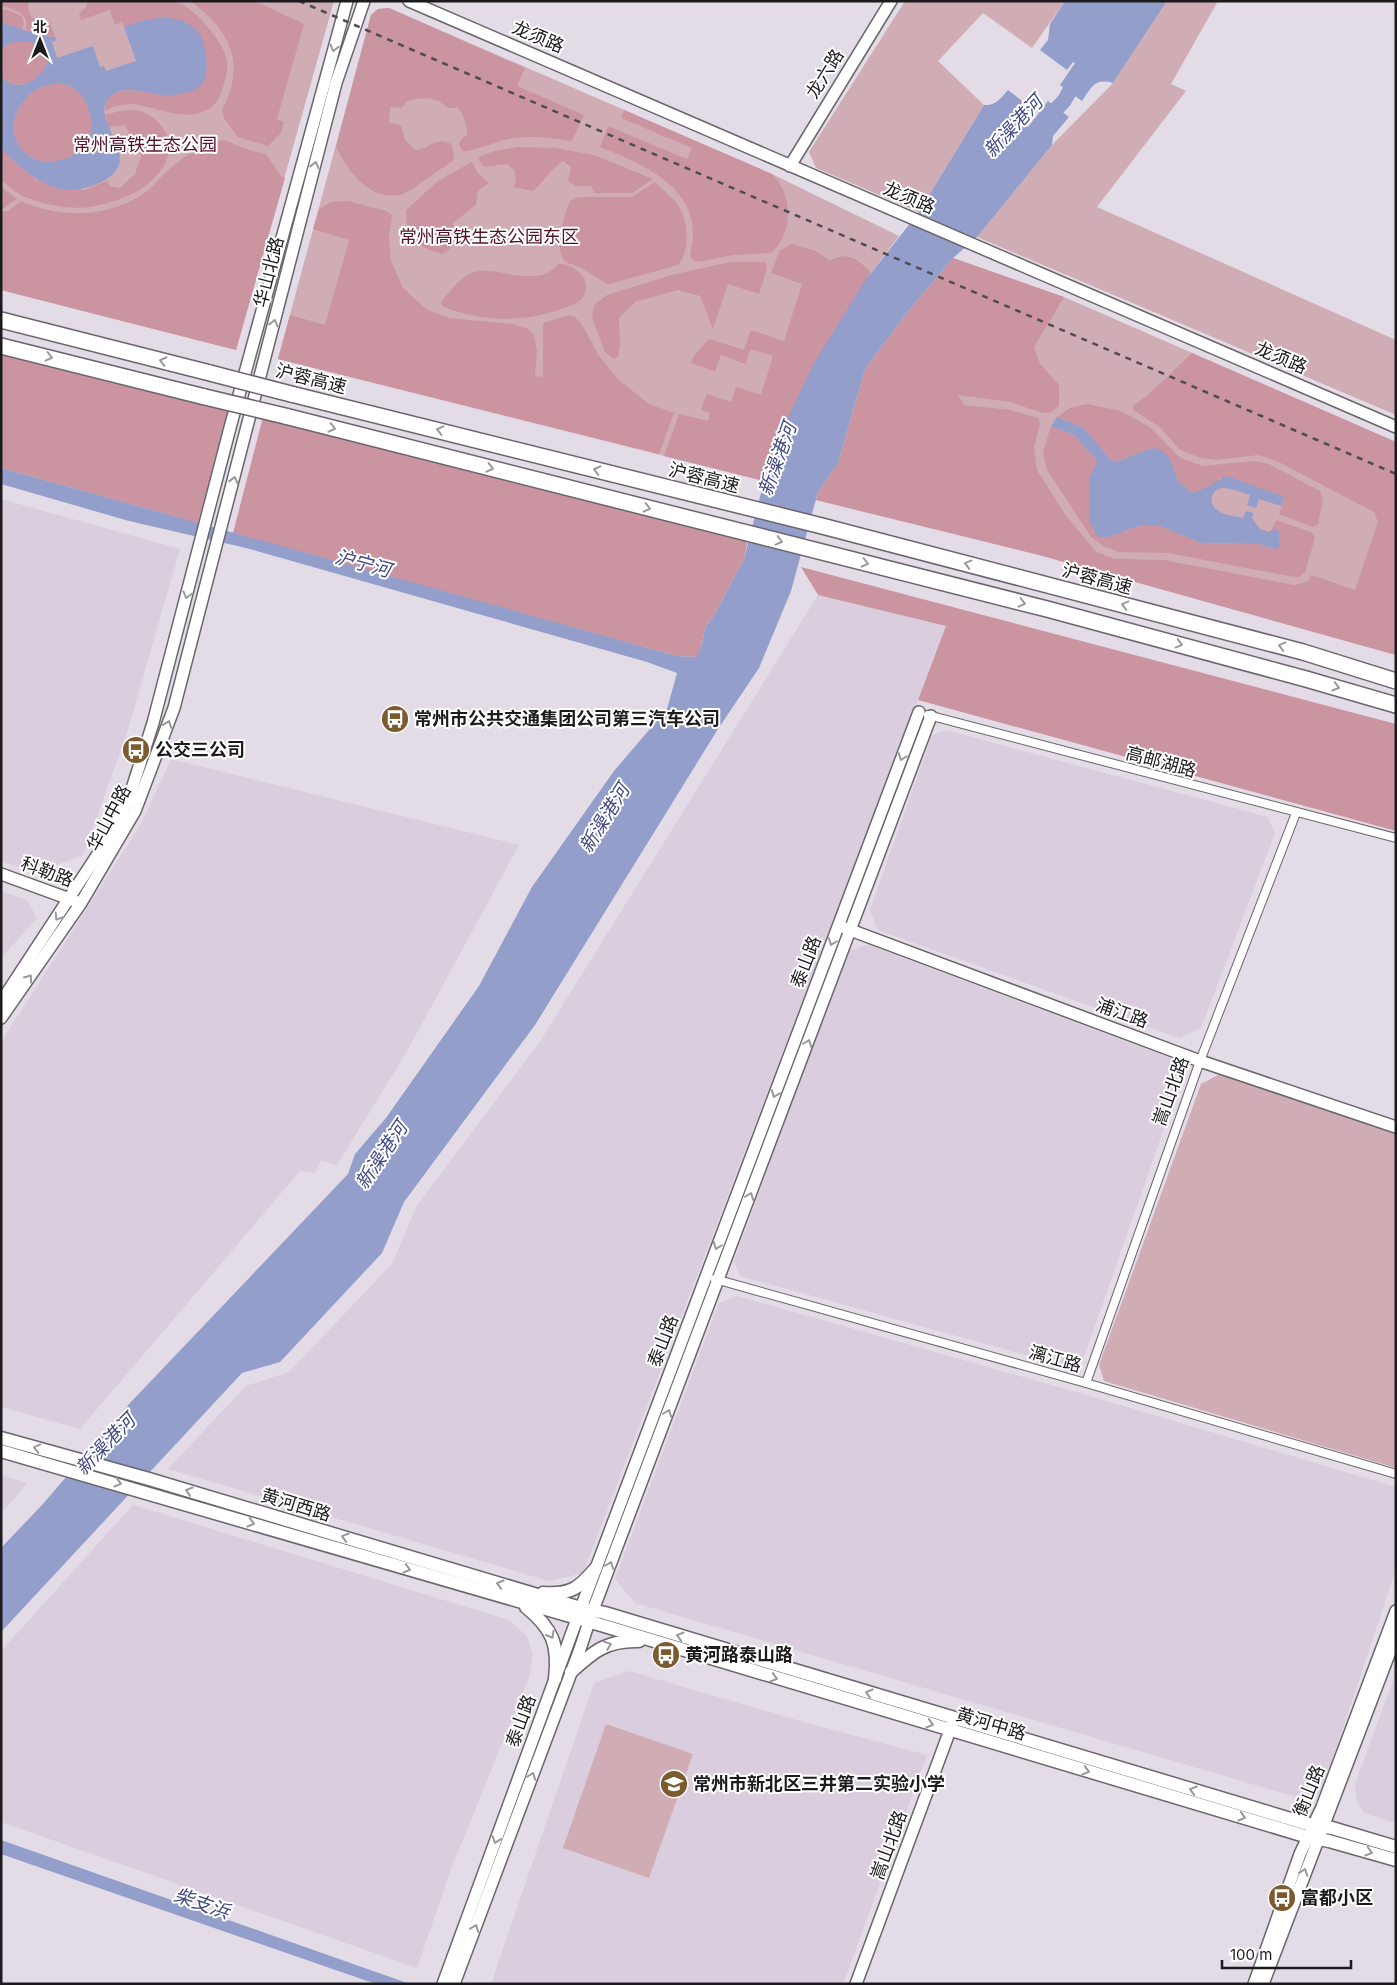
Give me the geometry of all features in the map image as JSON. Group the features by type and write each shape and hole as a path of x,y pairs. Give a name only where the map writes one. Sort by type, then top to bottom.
{"highway":[{"name":"沪蓉高速","path":"1,320 822,526 1303,652 1396,680"},
{"path":"1,346 1057,612 1396,705"}],"main road":[{"name":"华山北路","path":"200,548 347,1"},
{"name":"华山北路","path":"215,554 336,83 364,1"},
{"name":"龙须路","path":"409,1 1396,427"},
{"name":"龙六路","path":"790,166 891,1"},
{"name":"华山中路","path":"1,1002 75,901 129,798 145,751 200,548"},
{"name":"华山中路","path":"1,1018 140,803 174,708 215,554"},
{"name":"泰山路","path":"443,1984 453,1976 571,1672 596,1568 919,712"},
{"name":"泰山路","path":"453,1976 555,1679 585,1615 718,1281 931,716"},
{"name":"科勒路","path":"1,874 75,901"},
{"name":"浦江路","path":"838,925 1200,1060 1396,1127"},
{"name":"黄河西路","path":"1,1438 149,1479 530,1593 585,1615"},
{"name":"黄河西路","path":"1,1450 520,1602 585,1615"},
{"path":"530,1593 551,1594 568,1591 581,1586 596,1568"},
{"path":"520,1602 541,1619 555,1641 557,1657 555,1679"},
{"name":"衡山路","path":"1263,1984 1396,1611"},
{"name":"黄河中路","path":"585,1615 653,1641 952,1724"},
{"name":"黄河中路","path":"585,1615 1316,1832 1396,1860"},
{"name":"衡山路","path":"1254,1984 1300,1854 1316,1832 1396,1636"},
{"path":"571,1672 591,1653 608,1644 628,1640 653,1641"},
{"name":"嵩山北路","path":"856,1984 952,1724"},
{"name":"黄河中路","path":"1316,1832 1396,1847"}],"street":[{"name":"高邮湖路","path":"919,712 1396,838"},
{"name":"嵩山北路","path":"1086,1383 1200,1060 1296,813"},
{"name":"漓江路","path":"706,1275 718,1281 1086,1383 1396,1474"}],"shaded area":[{"path":"1,499 180,549 126,736 83,855 35,873 1,861"},
{"path":"818,595 946,626 583,1573 549,1581 168,1469 246,1386 289,1372 392,1264 416,1207 541,1040"},
{"path":"946,730 1268,817 1275,833 1201,1028 1179,1038 878,930 870,910 932,735"},
{"path":"171,759 519,845 406,1053 337,1165 321,1160 315,1173 300,1171 80,1429 1,1407 1,1042 141,824"},
{"path":"1,891 27,900 37,918 1,958"},
{"path":"868,945 1175,1060 1182,1077 1084,1357 1069,1367 740,1276 734,1261 848,951"},
{"path":"737,1296 1083,1394 1396,1487 1396,1569 1321,1794 1303,1799 635,1603 615,1579 719,1303"},
{"path":"1,1475 27,1483 1,1514"},
{"path":"133,1505 509,1620 527,1636 533,1654 530,1675 451,1869 417,1968 1,1822 1,1651"},
{"name":"常州市新北区三井第二实验小学","path":"629,1671 807,1723 927,1755 843,1984 491,1984 594,1683"},
{"path":"1396,1673 1396,1823 1364,1813 1356,1799 1355,1784"}],"green space":[{"name":"常州高铁生态公园","path":"1,1 334,1 236,350 1,290"},
{"path":"1,1 29,1 28,7 31,17 50,23 55,37 41,36 26,30 27,24 24,16 16,10 1,6"},
{"path":"87,1 175,1 191,10 214,35 227,60 227,72 224,83 215,104 202,112 192,114 172,113 131,104 105,110 108,99 113,94 126,90 162,95 144,20 124,27 122,22 115,25 110,10 81,20 79,14 86,7"},
{"path":"190,1 255,1 304,24 277,119 284,122 281,133 268,146 238,137 224,118 222,110 233,77 230,49 224,36 215,24"},
{"path":"905,1 1065,1 1032,48 983,13 938,61 984,105 919,212 816,168 809,152"},
{"path":"1167,1 1218,1 1171,84 1186,91 1097,207 1396,340 1396,415 977,237 1052,145 1113,83"},
{"name":"常州高铁生态公园东区","path":"389,8 772,174 899,236 864,282 782,430 764,481 278,359 371,15 378,9"},
{"path":"389,8 525,68 517,86 584,115 572,141 523,137 503,140 462,151 459,144 461,139 467,135 467,132 463,117 458,108 448,108 438,101 429,98 407,101 402,108 390,107 389,123 401,125 405,140 416,150 441,141 451,144 454,154 453,161 400,195 389,196 369,189 353,174 336,147 371,15 378,9"},
{"path":"1,10 7,10 22,16 24,24 22,29 1,22"},
{"path":"24,40 40,46 48,54 48,64 42,73 33,80 22,84 11,83 1,76 1,49 14,41"},
{"path":"52,84 65,84 74,88 79,93 88,106 91,129 86,144 80,150 65,159 47,161 31,157 22,150 14,133 14,124 20,106 26,98 36,90"},
{"path":"135,110 149,115 159,123 165,131 169,147 165,163 155,178 136,192 101,205 77,208 40,202 23,196 1,180 1,149 37,180 84,190 107,181 110,186 120,188 135,174 141,156 125,125 109,127 105,115"},
{"path":"624,110 772,174 779,182 787,203 787,224 779,245 771,253 734,255 698,262 693,260 690,257 693,230 690,213 682,199 672,187 645,167 600,147 608,126 687,159 692,148 621,118"},
{"path":"224,140 249,150 266,154 281,176 285,178 236,350 1,290 1,212 8,211 21,201 36,207 68,213 101,211 116,207 132,201 146,192 168,170 199,148"},
{"path":"519,147 555,148 594,155 653,179 632,193 595,193 591,186 575,186 568,181 571,167 563,161 533,191 513,187 516,180 514,170 507,164 484,167 478,158 494,151"},
{"path":"472,162 477,172 489,183 478,191 476,205 453,223 455,233 449,250 441,254 416,243 407,231 406,210 438,181"},
{"path":"655,182 678,205 684,219 687,235 685,251 678,265 609,284 565,261 560,249 560,241 570,201 579,197 632,197"},
{"path":"1,187 17,199 1,210"},
{"path":"348,201 386,211 392,215 389,238 391,261 403,288 426,309 448,318 513,324 528,329 534,335 537,351 535,376 543,377 543,323 570,315 577,319 583,326 599,356 619,380 649,404 674,413 659,454 278,359 290,315 325,325 349,240 313,229 319,209 331,202"},
{"path":"792,244 816,251 830,261 847,256 857,260 871,272 782,430 764,481 664,456 679,414 708,421 710,413 701,410 707,394 731,402 736,387 761,395 773,356 751,349 745,364 721,355 715,372 691,363 694,356 709,339 744,350 751,330 784,341 802,284 771,273 780,250"},
{"path":"953,258 1064,297 1396,442 1396,655 1039,555 816,500"},
{"path":"953,258 1064,297 1034,347 1040,364 1059,385 1059,406 1050,413 1043,413 1010,402 958,395 964,405 1010,410 1038,418 1040,424 1034,447 1037,470 1064,513 1096,552 1115,559 1164,560 1294,585 1307,582 1312,575 1355,590 1378,522 1374,512 1277,461 1258,455 1216,460 1201,458 1179,449 1160,427 1133,410 1134,405 1148,395 1192,353 1396,442 1396,655 1039,555 816,500 818,492 838,463 865,369 906,314"},
{"path":"730,262 765,262 767,269 759,294 728,284 713,329 700,296 678,290 635,302 619,318 620,344 618,357 613,359 605,352 592,318 594,305 607,295 672,275"},
{"path":"558,264 573,267 579,271 586,283 583,296 573,305 534,316 502,319 471,315 442,306 441,302 453,288 463,278 474,272 490,271 532,276 542,275"},
{"path":"1,353 228,410 198,523 1,468"},
{"path":"1087,404 1121,411 1151,428 1180,458 1203,466 1254,461 1269,464 1320,491 1323,501 1318,524 1313,527 1279,514 1285,497 1220,478 1203,491 1192,493 1178,481 1170,459 1152,448 1116,462 1110,459 1084,428 1057,417 1070,408"},
{"path":"263,417 748,540 744,559 713,617 705,627 702,645 697,657 677,656 249,538 233,533"},
{"path":"1051,426 1074,435 1095,458 1097,463 1089,478 1123,532 1142,525 1158,525 1201,543 1259,544 1274,549 1279,531 1272,529 1276,520 1313,533 1315,538 1305,572 1299,577 1288,576 1169,553 1119,552 1104,546 1091,537 1047,470 1043,452"},
{"path":"801,567 1396,724 1396,831 918,700 946,626 818,595"},
{"path":"1220,1074 1396,1134 1396,1468 1104,1381 1099,1365 1201,1084"},
{"path":"606,1724 693,1754 649,1878 563,1848"}],"water":[{"path":"1065,1 1167,1 1113,83 1097,83 1082,101 1060,85 1075,63 1073,62 1067,70 1040,50 1048,40 1050,24"},
{"path":"164,17 191,25 198,32 204,44 207,70 202,84 198,88 185,93 161,95 128,90 116,93 110,97 105,104 104,112 120,156 118,168 113,174 100,183 82,188 68,190 56,188 33,176 1,149 1,76 11,83 22,84 33,81 47,64 48,55 43,47 26,41 11,43 1,49 1,22 41,36 55,37 57,40 52,42 57,58 93,46 100,67 104,66 106,71 136,61 124,27 144,20","holes":["54,84 65,84 74,88 84,99 90,114 90,136 80,150 65,159 56,161 39,160 22,150 14,133 14,124 20,106 26,98 38,88"]},
{"path":"1008,90 1035,111 1025,124 1028,127 1048,101 1069,117 1053,136 1052,145 977,237 953,258 906,314 865,369 838,463 818,492 791,591 759,668 718,729 535,1025 404,1202 382,1253 280,1362 242,1373 1,1632 1,1548 42,1505 130,1403 348,1174 355,1154 386,1118 479,986 532,887 614,771 667,709 677,673 647,662 246,548 129,521 1,484 1,468 677,656 696,657 702,645 705,627 713,617 744,559 764,481 782,430 813,365 864,282 919,212 984,105 995,103"},
{"path":"1057,417 1084,428 1110,459 1116,462 1152,448 1162,450 1170,459 1178,481 1192,493 1202,490 1227,476 1285,497 1281,506 1259,499 1256,508 1247,505 1250,495 1223,488 1213,494 1211,500 1217,510 1226,514 1243,518 1246,511 1254,513 1252,518 1260,529 1270,532 1272,529 1279,531 1279,547 1274,549 1259,544 1201,543 1158,525 1142,525 1104,538 1097,536 1089,521 1089,478 1097,463 1095,458 1074,435 1051,426"},
{"path":"1,1840 410,1984 376,1984 1,1854"}],"waterway":[{"name":"新澡港河","path":"1043,123 1064,101 1079,75"}],"railway":[{"path":"299,1 1396,474"}],"place":[{"name":"常州市公共交通集团公司第三汽车公司","path":"395,719"},
{"name":"公交三公司","path":"136,750"},
{"name":"黄河路泰山路","path":"666,1655"},
{"name":"常州市新北区三井第二实验小学","path":"674,1784"},
{"name":"富都小区","path":"1282,1898"}],"water label":[{"name":"沪宁河","path":"363,563"},
{"name":"柴支浜","path":"202,1903"}]}
